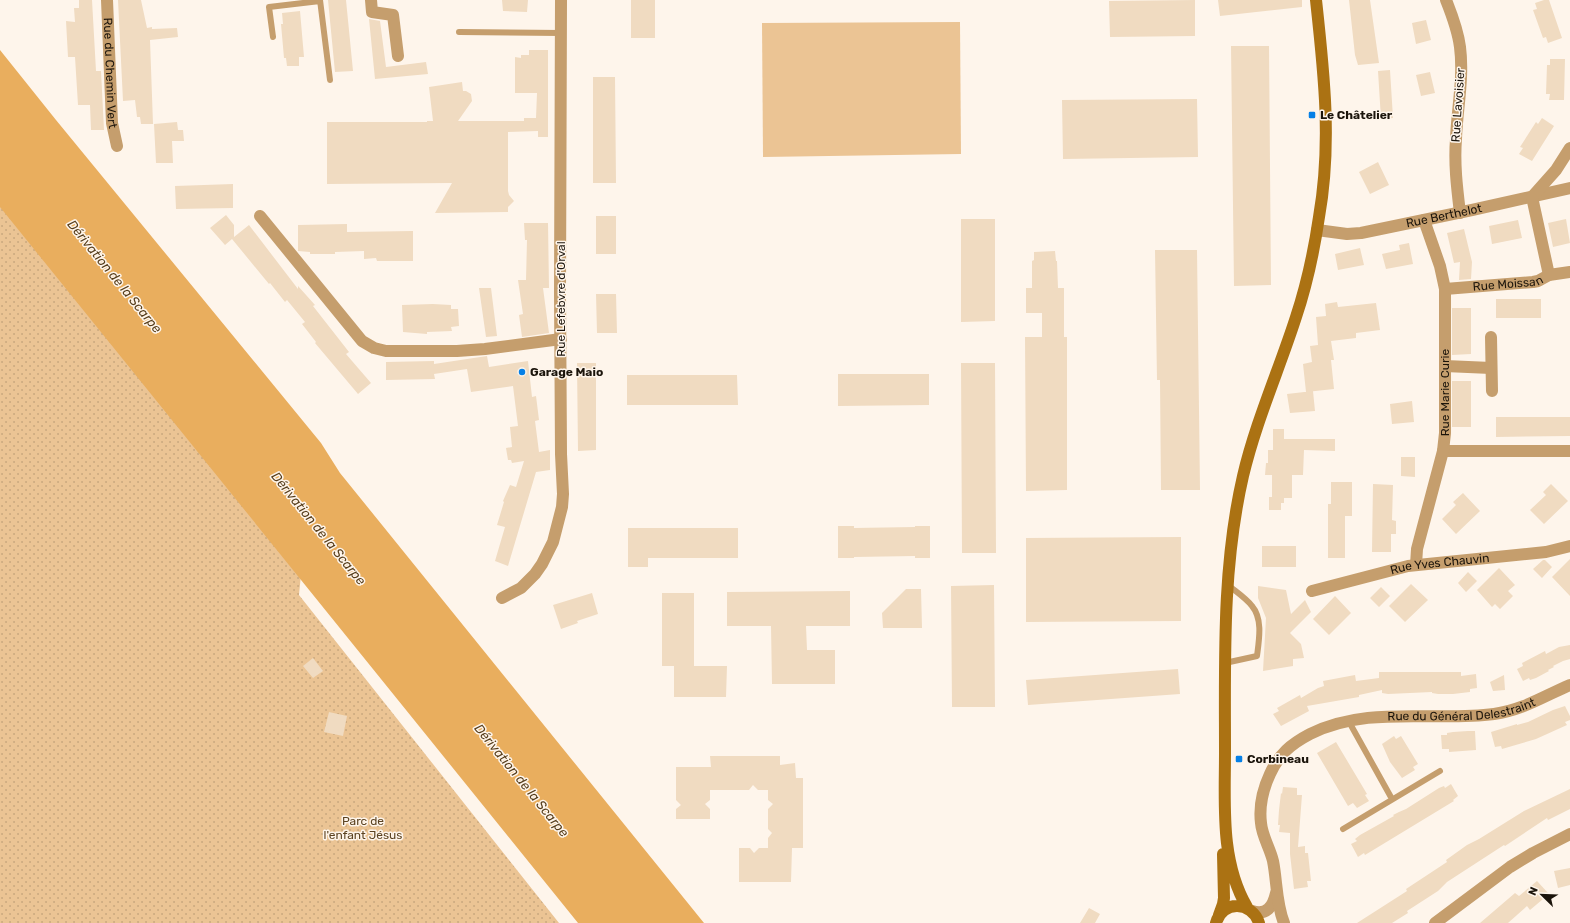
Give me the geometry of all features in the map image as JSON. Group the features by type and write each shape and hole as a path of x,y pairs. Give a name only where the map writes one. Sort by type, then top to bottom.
{"main road":[{"path":"1217,919 1224,904 1222,857 1225,816 1225,663 1227,584 1234,526 1244,471 1302,298 1317,230 1323,190 1327,131 1324,78 1316,0"},
{"path":"1225,816 1230,863 1239,893 1259,923"},
{"path":"1217,919 1230,906 1240,906 1250,909"}],"street":[{"name":"Rue du Chemin Vert","path":"107,0 112,123 117,146"},
{"path":"371,0 372,12 393,16 398,56"},
{"name":"Rue Lefebvre d'Orval","path":"502,598 521,588 535,574 542,564 559,521 564,494 560,454 561,0"},
{"name":"Rue Lavoisier","path":"1446,0 1456,30 1461,54 1461,77 1455,146 1456,181 1460,213"},
{"path":"1549,275 1532,197 1556,170 1570,148"},
{"name":"Rue Berthelot","path":"1317,230 1347,234 1362,233 1570,188"},
{"path":"260,216 362,341 374,348 386,351 457,351 486,349 561,339"},
{"name":"Rue Marie Curie","path":"1416,565 1418,543 1445,439 1445,289 1441,270 1424,220"},
{"name":"Rue Moissan","path":"1445,289 1534,282 1549,275 1570,272"},
{"path":"1491,337 1492,391"},
{"path":"1445,366 1491,368"},
{"path":"1443,451 1570,451"},
{"name":"Rue Yves Chauvin","path":"1312,591 1416,565 1546,552 1570,546"},
{"name":"Rue du Général Delestraint","path":"1284,923 1272,860 1261,825 1261,808 1267,780 1275,764 1288,747 1321,729 1348,720 1385,717 1477,716 1495,714 1533,704 1570,686"},
{"path":"1435,923 1510,867 1570,834"},
{"path":"1250,909 1260,913 1269,910 1274,902 1277,892"}],"lane":[{"path":"273,37 269,7 320,0 330,80"},
{"path":"459,32 561,33"},
{"path":"1225,663 1257,656 1260,631 1257,614 1252,606 1227,584"},
{"path":"1348,720 1392,799"},
{"path":"1343,829 1440,771"}],"green space":[{"path":"960,22 961,154 763,157 762,23"},
{"name":"Parc de l'enfant Jésus","path":"0,83 311,471 299,595 559,923 0,923"}],"water":[{"name":"Dérivation de la Scarpe","path":"0,50 321,443 340,473 704,923 578,923 0,207"}],"building":[{"path":"79,0 92,0 96,71 101,71 104,130 91,130 90,105 78,105 75,57 68,57 66,21 75,22 74,8 79,8"},
{"path":"118,0 141,0 147,28 177,28 178,37 150,40 153,124 141,124 140,117 137,117 135,100 123,101"},
{"path":"328,0 346,0 353,71 335,72"},
{"path":"502,0 528,0 527,12 503,11"},
{"path":"631,0 655,0 655,38 631,38"},
{"path":"1195,0 1195,36 1110,37 1109,1"},
{"path":"1218,0 1302,0 1302,7 1220,16"},
{"path":"1349,0 1370,0 1379,63 1358,65 1355,55"},
{"path":"1549,0 1562,38 1548,43 1546,37 1543,38 1533,10 1537,9 1535,3"},
{"path":"300,11 304,57 299,57 299,66 287,66 286,58 284,58 281,24 283,24 282,13"},
{"path":"369,19 380,21 386,67 426,62 428,74 375,79"},
{"path":"1426,20 1431,40 1416,44 1412,23"},
{"path":"1231,46 1269,46 1271,285 1234,286"},
{"path":"529,50 548,50 548,137 538,137 538,131 508,132 508,191 509,195 514,201 508,207 508,212 435,213 452,183 327,184 327,122 433,121 429,87 462,82 463,91 471,94 472,101 458,121 524,121 524,118 536,118 537,93 515,93 515,57 521,58 521,55 529,55"},
{"path":"1550,59 1565,59 1564,100 1549,100 1550,94 1546,94 1547,65 1550,65"},
{"path":"1390,70 1393,118 1381,119 1378,71"},
{"path":"1430,72 1435,93 1421,96 1416,75"},
{"path":"593,77 615,77 616,183 593,183"},
{"path":"1197,99 1198,157 1063,159 1062,100"},
{"path":"1542,118 1554,126 1532,161 1519,154 1523,148 1520,147 1536,122 1538,124"},
{"path":"177,122 178,130 183,130 184,141 172,141 173,163 156,163 154,124"},
{"path":"1378,162 1389,185 1370,194 1359,172"},
{"path":"233,184 233,208 176,209 175,186"},
{"path":"226,215 234,225 234,237 249,225 298,289 298,286 315,305 313,306 349,352 346,354 371,383 358,394 315,343 316,342 302,324 305,322 287,300 285,302 232,239 225,245 210,228"},
{"path":"596,216 616,216 616,254 596,254"},
{"path":"961,219 995,219 995,321 961,322"},
{"path":"1566,219 1570,243 1553,247 1548,223"},
{"path":"1518,220 1522,238 1492,244 1489,226"},
{"path":"524,223 548,223 549,288 543,288 549,333 522,337 519,315 523,314 518,280 526,280 527,240 525,240"},
{"path":"347,224 347,232 413,231 413,261 377,261 376,258 364,259 364,251 335,252 335,254 310,254 310,252 298,251 298,225"},
{"path":"1464,229 1472,262 1471,279 1459,280 1460,262 1454,263 1447,233"},
{"path":"1409,243 1413,264 1386,269 1382,254 1400,250 1399,245"},
{"path":"1360,248 1364,265 1338,270 1335,254"},
{"path":"1155,250 1197,250 1200,490 1161,490 1160,380 1157,380"},
{"path":"1055,251 1058,288 1064,288 1064,337 1067,337 1067,490 1026,491 1025,337 1042,337 1042,313 1026,313 1026,288 1032,288 1032,261 1034,260 1034,252"},
{"path":"479,288 491,288 497,336 486,337"},
{"path":"596,294 616,294 617,333 597,333"},
{"path":"1496,299 1541,299 1541,318 1496,318"},
{"path":"1337,302 1338,307 1376,303 1380,330 1356,333 1356,338 1331,341 1334,360 1331,360 1334,389 1306,392 1303,364 1312,362 1310,346 1318,345 1316,317 1326,316 1325,304"},
{"path":"402,305 451,305 451,309 458,309 459,326 451,327 452,331 427,332 427,334 403,332"},
{"path":"1452,308 1471,308 1471,354 1452,355"},
{"path":"487,356 489,367 528,361 532,397 536,396 539,420 535,421 539,452 550,450 550,470 536,472 508,566 495,561 505,527 497,525 504,502 503,501 510,485 516,487 524,461 512,463 511,460 508,460 506,448 512,447 510,427 518,426 513,386 471,392 467,369 434,374 435,379 386,380 386,362 434,361 434,364"},
{"path":"577,363 596,363 596,450 578,451"},
{"path":"961,363 995,363 996,553 962,553"},
{"path":"838,374 929,374 929,405 838,406"},
{"path":"627,375 737,375 738,405 627,405"},
{"path":"1452,381 1471,381 1471,427 1452,427"},
{"path":"1313,391 1315,411 1290,413 1287,394"},
{"path":"1412,401 1414,422 1392,424 1390,404"},
{"path":"1496,417 1570,417 1570,436 1496,437"},
{"path":"1273,429 1284,429 1284,439 1335,439 1335,451 1304,450 1303,475 1292,475 1292,498 1284,498 1284,503 1281,503 1281,510 1269,510 1269,497 1272,497 1272,475 1265,475 1266,463 1268,463 1268,450 1273,450"},
{"path":"1401,457 1415,457 1415,477 1401,476"},
{"path":"1331,482 1352,482 1352,516 1345,516 1345,558 1328,558 1328,504 1331,504"},
{"path":"1373,484 1393,485 1392,520 1396,521 1396,534 1391,534 1391,552 1372,552"},
{"path":"1551,484 1568,501 1544,524 1530,510 1546,495 1543,492"},
{"path":"1463,493 1480,511 1456,534 1442,519 1456,505 1453,502"},
{"path":"838,526 854,526 854,528 930,526 930,558 915,558 915,556 838,558"},
{"path":"628,528 738,528 738,558 648,558 648,567 628,567"},
{"path":"1181,537 1181,621 1026,622 1026,538"},
{"path":"1262,546 1296,546 1296,567 1262,567"},
{"path":"1570,559 1570,596 1552,577"},
{"path":"1545,560 1552,567 1542,578 1533,569"},
{"path":"1499,568 1515,585 1508,591 1513,596 1500,609 1495,604 1492,607 1477,590"},
{"path":"1468,572 1477,581 1466,592 1458,583"},
{"path":"1411,584 1428,600 1405,622 1389,606"},
{"path":"994,585 995,707 952,707 951,586"},
{"path":"1258,586 1286,590 1291,614 1305,600 1311,612 1290,633 1301,644 1304,658 1293,659 1293,666 1263,671 1266,618 1258,598"},
{"path":"1381,587 1390,596 1379,607 1370,598"},
{"path":"906,589 921,589 922,628 883,628 882,613"},
{"path":"850,591 850,626 806,626 807,650 835,650 835,684 772,684 771,626 727,626 727,592"},
{"path":"592,593 598,614 577,621 578,623 561,629 553,605"},
{"path":"662,593 694,593 694,666 727,666 726,697 674,697 674,666 662,666"},
{"path":"1335,596 1351,613 1329,635 1313,619"},
{"path":"1570,645 1570,659 1553,666 1554,667 1548,670 1549,671 1536,678 1530,680 1529,678 1523,681 1517,669 1523,666 1522,663 1545,651 1546,654 1559,647"},
{"path":"313,658 323,671 313,678 303,666"},
{"path":"1178,669 1180,694 1028,705 1026,680"},
{"path":"1379,672 1461,672 1461,676 1476,674 1477,688 1470,689 1470,692 1453,694 1438,694 1432,692 1388,694 1382,693 1382,690 1359,695 1359,697 1307,706 1309,711 1281,726 1273,714 1279,711 1277,708 1300,695 1301,698 1324,686 1323,681 1355,675 1356,681 1379,678"},
{"path":"1504,675 1505,690 1493,691 1490,682"},
{"path":"1565,706 1570,716 1570,720 1565,722 1567,725 1536,739 1502,749 1501,746 1495,747 1491,732 1528,722"},
{"path":"329,712 347,716 343,736 324,732"},
{"path":"1475,731 1476,750 1449,752 1449,749 1442,749 1441,735 1447,735 1447,733 1453,732"},
{"path":"1394,736 1396,739 1401,736 1418,764 1413,767 1415,770 1402,778 1390,762 1382,744"},
{"path":"1336,742 1367,794 1365,795 1369,801 1357,808 1353,803 1348,806 1317,753"},
{"path":"710,756 780,756 780,765 795,763 796,778 803,778 803,848 792,848 791,882 739,882 739,848 750,848 754,853 759,848 768,848 768,838 772,833 768,829 768,809 773,804 768,800 768,790 758,790 753,785 749,790 710,790 710,800 705,804 710,809 710,819 676,819 676,809 681,805 676,800 676,767 711,767"},
{"path":"1451,784 1458,796 1453,800 1454,801 1365,855 1364,853 1358,857 1351,844 1357,841 1355,839 1360,835 1439,788 1444,786 1445,788"},
{"path":"1283,787 1297,788 1297,795 1302,795 1298,847 1305,846 1305,853 1308,853 1311,881 1307,881 1308,887 1294,889 1290,854 1290,833 1279,832 1279,810"},
{"path":"1570,789 1570,809 1548,820 1547,818 1505,846 1504,845 1447,882 1438,891 1407,911 1408,913 1392,923 1357,923 1407,891 1406,889 1447,862 1446,860 1467,845 1524,811"},
{"path":"1570,868 1570,885 1558,888 1554,871"},
{"path":"1537,881 1549,894 1530,910 1527,906 1508,923 1480,923 1515,893 1519,896"},
{"path":"1089,908 1100,914 1095,923 1080,923"}],"place":[{"name":"Le Châtelier","path":"1312,115"},
{"name":"Garage Maio","path":"522,372"},
{"name":"Corbineau","path":"1239,759"}]}
